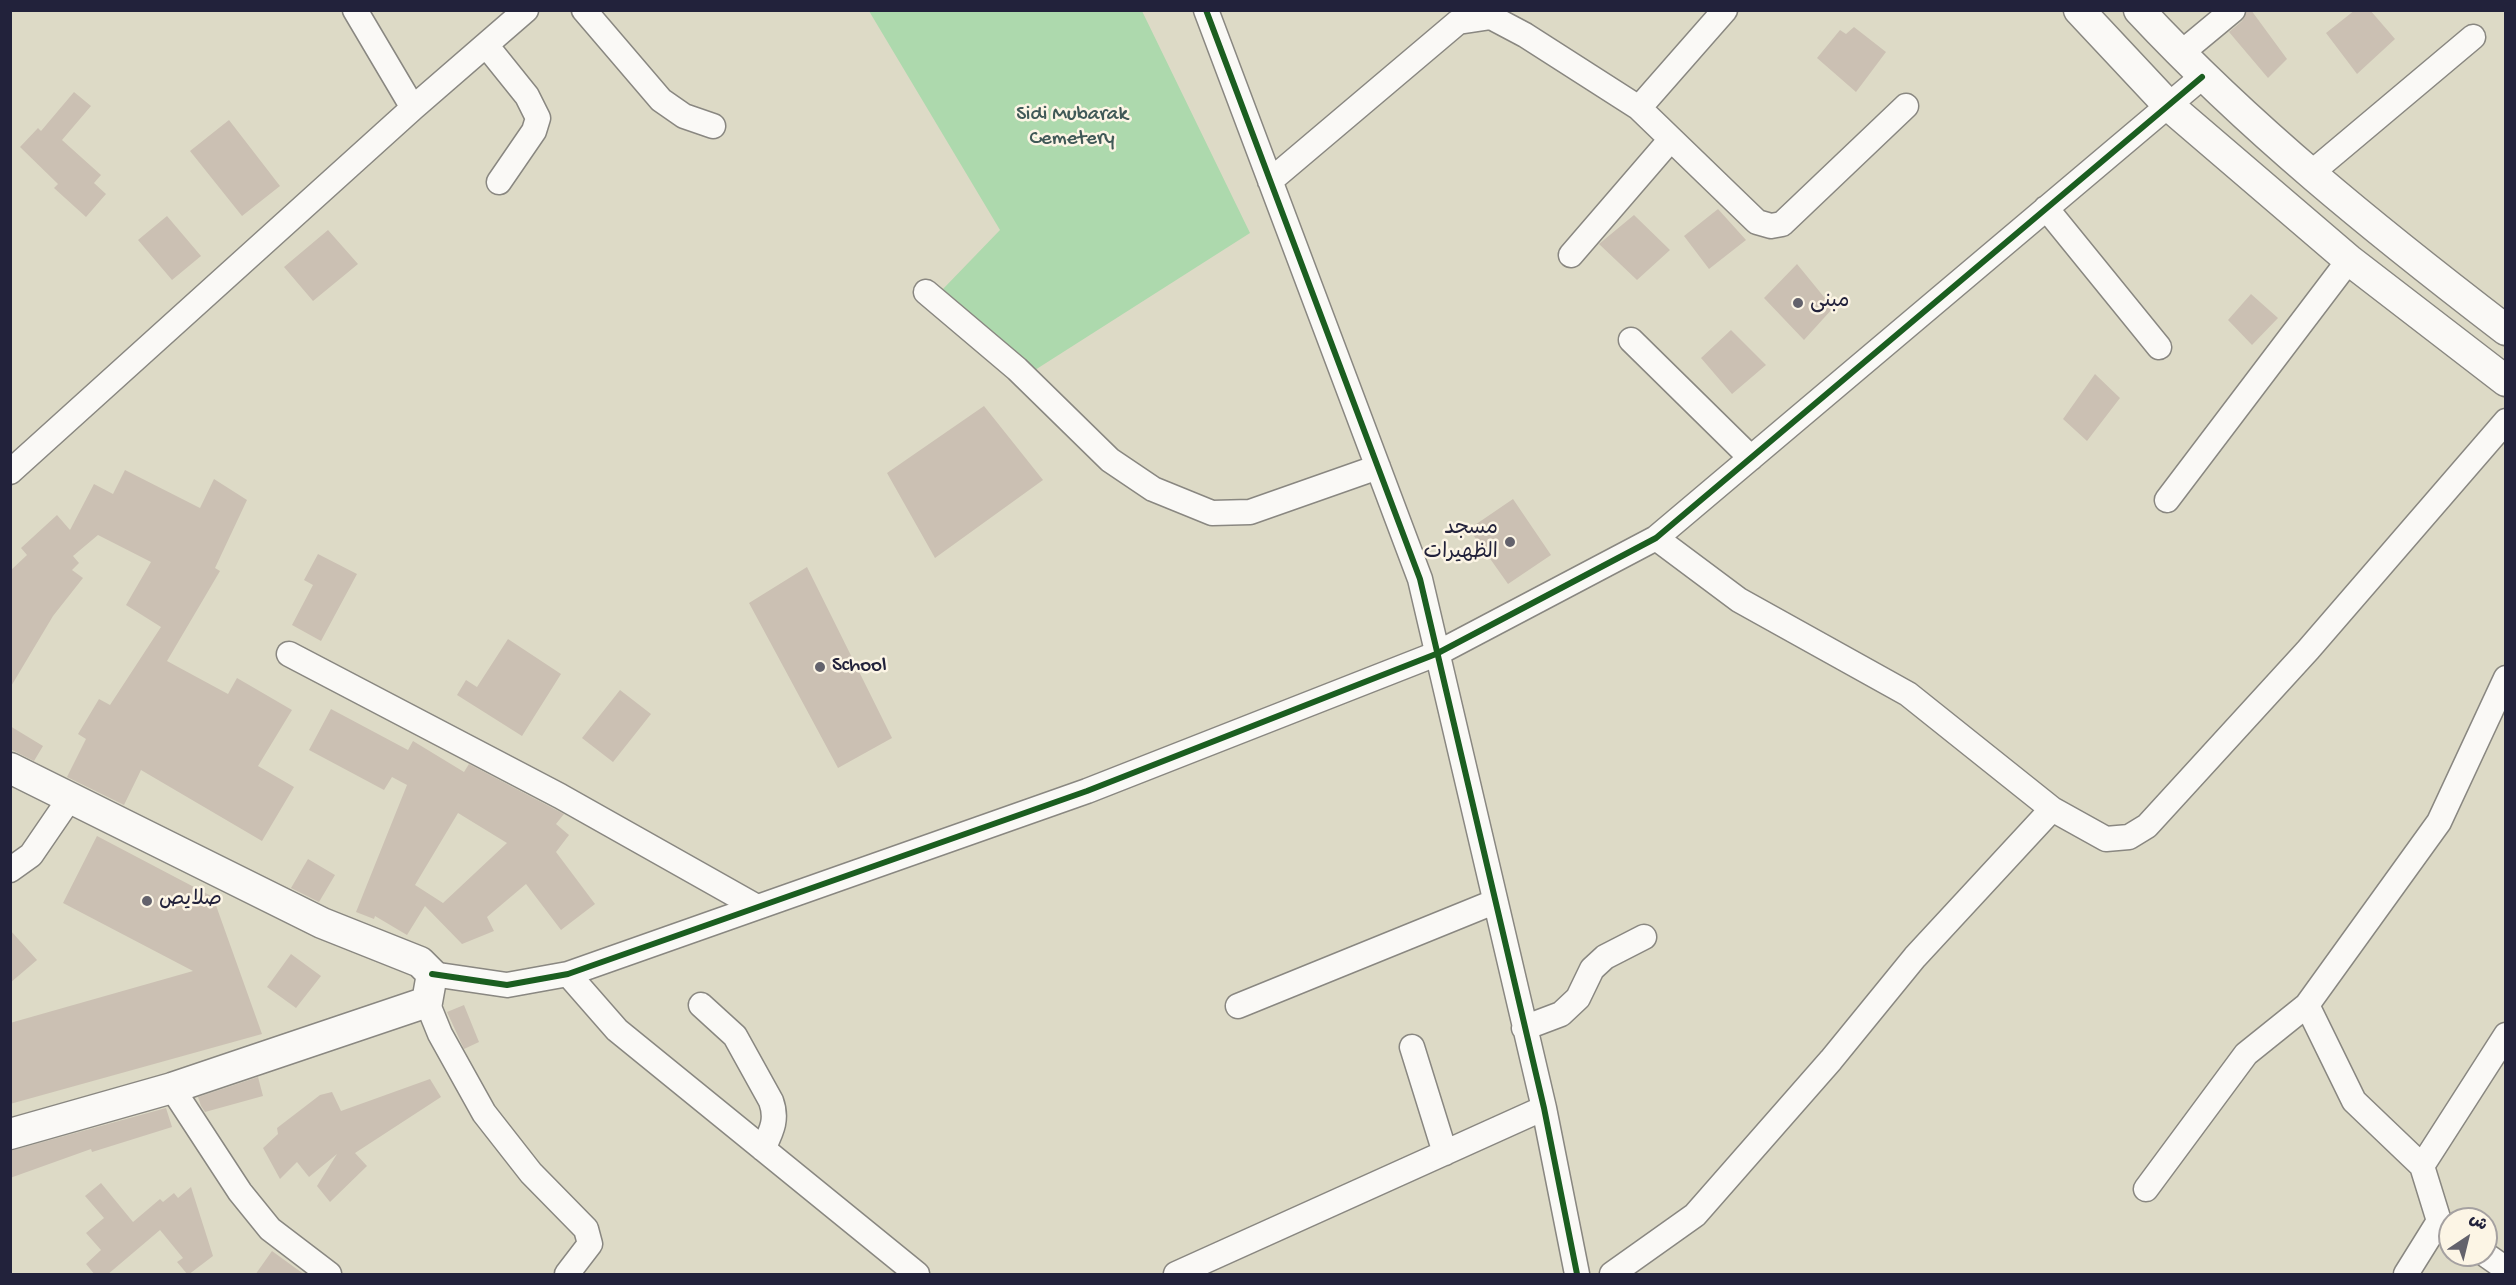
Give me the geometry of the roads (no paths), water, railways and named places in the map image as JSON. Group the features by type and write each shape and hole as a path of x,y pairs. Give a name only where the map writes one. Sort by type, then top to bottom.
{"main road":[{"path":"2079,10 2168,105 2349,260 2505,381"},
{"path":"2139,10 2202,77 2310,174 2505,330"},
{"path":"10,768 322,923 420,962 430,988 172,1088 10,1134"}],"street":[{"path":"355,10 413,108"},
{"path":"10,472 413,108 526,10"},
{"path":"584,10 661,100 684,116 713,126"},
{"path":"1206,10 1419,579 1544,1108 1577,1275"},
{"path":"1639,108 1725,10"},
{"path":"2180,54 2232,10"},
{"path":"1270,180 1458,22 1491,17 1525,35 1639,108 1757,222 1771,226 1782,224 1906,106"},
{"path":"2310,174 2473,37"},
{"path":"486,45 527,96 538,118 534,131 499,182"},
{"path":"567,1275 590,1244 586,1229 531,1173 484,1113 440,1034 430,988 507,985 568,974 1087,791 1436,654 1656,538 2202,77"},
{"path":"1570,255 1671,139"},
{"path":"2046,208 2158,347"},
{"path":"2167,500 2349,260"},
{"path":"926,292 1017,369 1110,460 1154,489 1212,513 1250,512 1377,467"},
{"path":"1631,340 1751,458"},
{"path":"1656,538 1739,600 1908,694 2052,809 2106,839 2129,837 2147,826 2308,650 2504,426"},
{"path":"289,654 560,796 757,907"},
{"path":"2146,1189 2246,1054 2307,1005 2439,822 2505,678"},
{"path":"10,870 31,855 70,798"},
{"path":"1612,1275 1695,1215 1831,1060 1915,957 2052,809"},
{"path":"1238,1006 1494,902"},
{"path":"1524,1028 1561,1014 1578,998 1592,969 1605,957 1644,937"},
{"path":"568,974 616,1030 917,1275"},
{"path":"701,1005 735,1036 771,1101 775,1112 774,1127 763,1149"},
{"path":"2307,1005 2354,1101 2422,1166 2438,1209"},
{"path":"2422,1166 2505,1035"},
{"path":"1412,1047 1445,1153"},
{"path":"172,1088 240,1192 270,1229 329,1275"},
{"path":"1178,1274 1544,1108"},
{"path":"2406,1275 2438,1233"}],"place":[{"name":"مبنى","path":"1798,303"},
{"name":"مسجد الظهيرات","path":"1510,542"},
{"name":"School","path":"820,667"},
{"name":"صلايص","path":"147,901"}],"park label":[{"name":"Sidi Mubarak Cemetery","path":"1072,128"}]}
